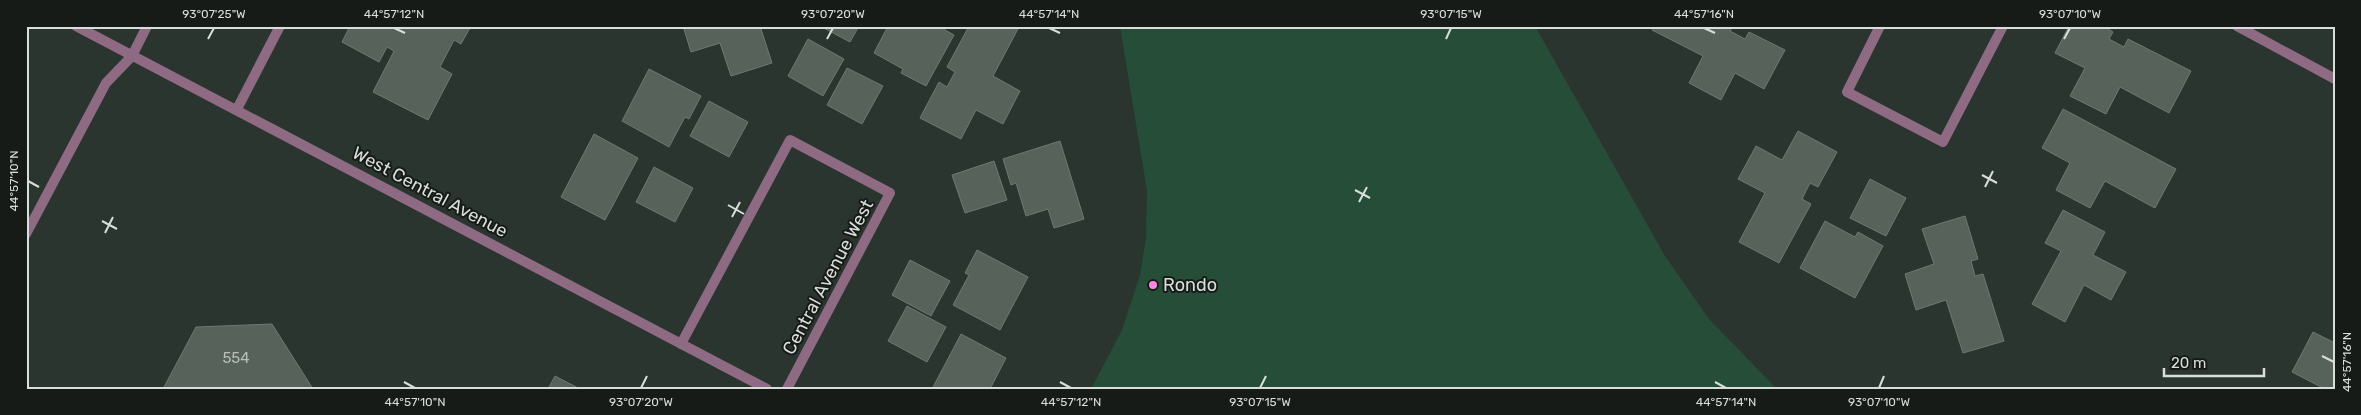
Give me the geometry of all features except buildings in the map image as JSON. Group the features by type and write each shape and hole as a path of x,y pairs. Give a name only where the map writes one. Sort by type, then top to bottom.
{"street":[{"name":"West Central Avenue","path":"76,26 767,389"},
{"path":"26,234 106,83 132,56 147,26"},
{"path":"237,109 280,26"},
{"path":"1880,26 1848,92 1943,142 2003,26"},
{"path":"2237,26 2335,79"},
{"name":"Central Avenue West","path":"681,344 790,140 890,193 787,389"}],"green space":[{"path":"1120,26 1535,26 1665,256 1709,319 1777,389 1091,389 1122,330 1140,275 1146,238 1147,191"}],"place":[{"name":"Rondo","path":"1153,285"}]}
